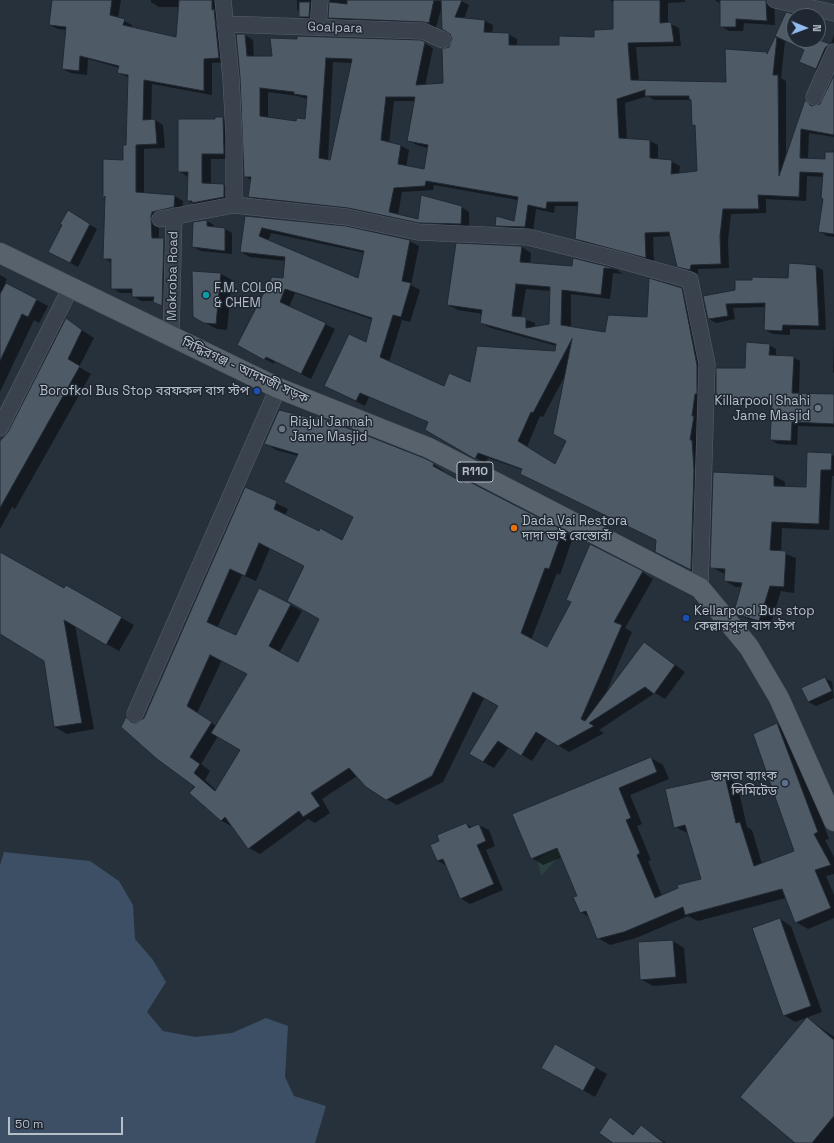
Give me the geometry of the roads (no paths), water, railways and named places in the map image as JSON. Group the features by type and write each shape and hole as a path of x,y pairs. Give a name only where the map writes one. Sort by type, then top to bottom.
{"main road":[{"name":"সিদ্ধিরগঞ্জ - আদমজী সড়ক","path":"0,253 71,286 278,388 429,448 700,588 750,646 779,698 834,821"}],"street":[{"path":"223,0 234,138 234,205 347,217 418,232 528,237 612,258 690,280 707,364 700,588"},
{"path":"318,27 320,0"},
{"path":"775,0 834,13"},
{"name":"Goalpara","path":"225,24 423,31 442,40"},
{"path":"814,97 834,52"},
{"name":"Mokroba Road","path":"171,336 167,218 234,205"},
{"path":"0,428 71,286"},
{"path":"135,714 278,388"}],"water":[{"path":"4,852 90,861 119,881 133,905 135,939 153,960 166,982 147,1012 163,1031 195,1037 232,1033 266,1018 288,1026 285,1077 294,1096 326,1106 315,1143 0,1143 0,865"}],"place":[{"name":"F.M. COLOR & CHEM","path":"206,295"},
{"name":"Borofkol Bus Stop বরফকল বাস স্টপ","path":"257,391"},
{"name":"Killarpool Shahi Jame Masjid","path":"818,408"},
{"name":"Riajul Jannah Jame Masjid","path":"282,429"},
{"name":"Dada Vai Restora দাদা ভাই রেস্তোরাঁ","path":"514,528"},
{"name":"Kellarpool Bus stop কেল্লারপুল বাস স্টপ","path":"686,618"},
{"name":"জনতা ব্যাংক লিমিটেড","path":"785,783"}]}
